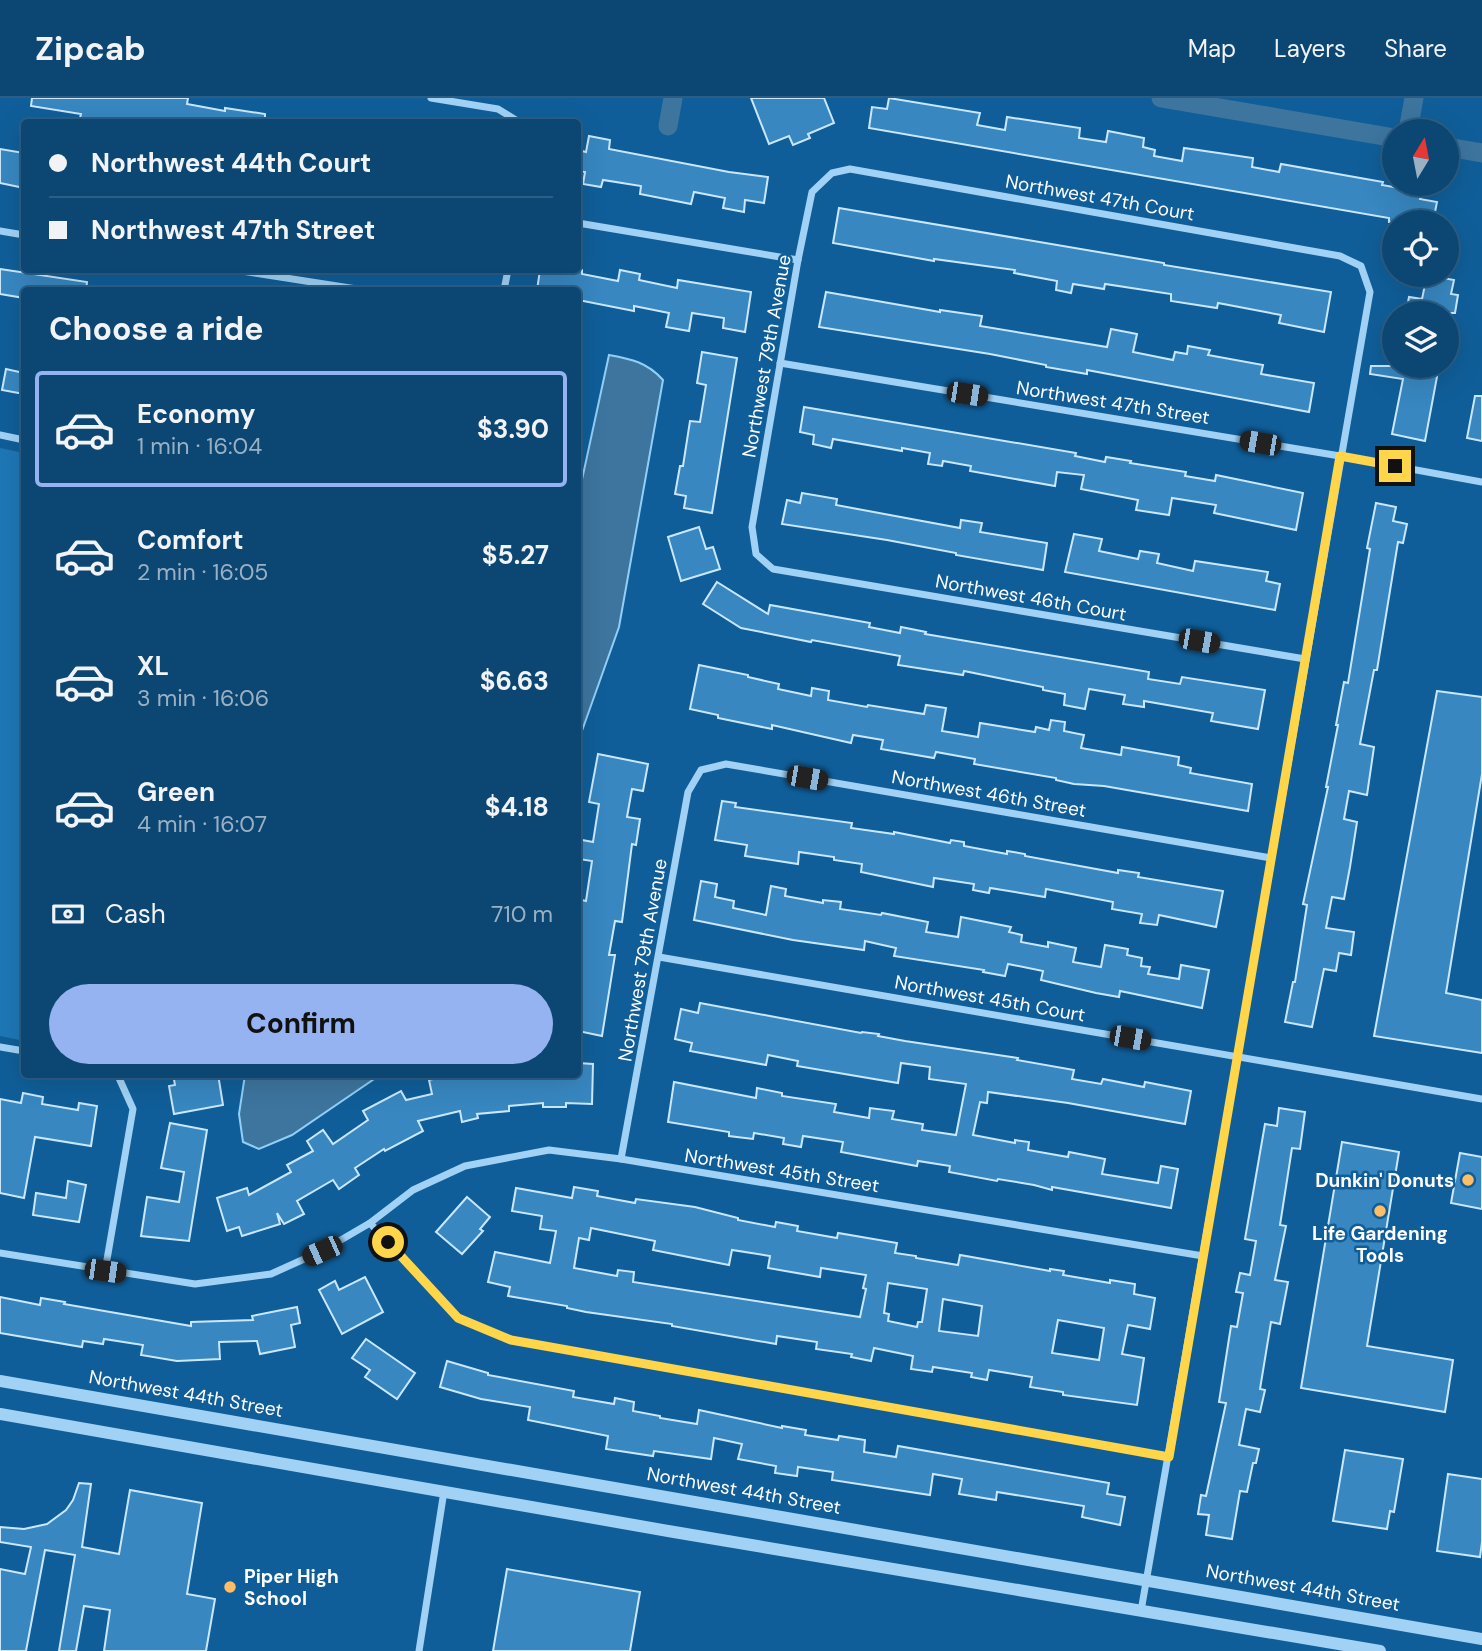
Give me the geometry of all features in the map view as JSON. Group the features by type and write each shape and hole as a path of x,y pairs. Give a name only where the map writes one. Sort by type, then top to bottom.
{"street":[{"path":"430,98 498,109 513,119"},
{"name":"Northwest 47th Court","path":"832,173 850,169 1340,256 1361,266 1370,292 1340,456"},
{"name":"Northwest 79th Avenue","path":"756,554 752,527 798,260 812,192 832,173"},
{"path":"581,224 798,260"},
{"path":"0,231 21,234"},
{"path":"254,273 344,287"},
{"name":"Northwest 47th Street","path":"780,363 1482,482"},
{"path":"0,435 21,438"},
{"path":"1141,1611 1340,456"},
{"name":"Northwest 46th Court","path":"756,554 773,569 1305,659"},
{"name":"Northwest 46th Street","path":"701,770 726,764 1271,858"},
{"name":"Northwest 79th Avenue","path":"621,1159 688,792 701,770"},
{"name":"Northwest 45th Court","path":"659,957 1482,1099"},
{"path":"0,1047 21,1050"},
{"path":"105,1271 133,1110 118,1078"},
{"name":"Northwest 45th Street","path":"0,1253 195,1284 271,1274 322,1251 370,1223 413,1190 465,1167 548,1150 621,1159 1203,1256"},
{"path":"370,1223 458,1318 511,1340 1169,1457"},
{"name":"Northwest 44th Street","path":"0,1381 1146,1578 1482,1639"},
{"path":"0,1414 1380,1651"},
{"path":"419,1651 444,1491"}],"shaded area":[{"path":"609,355 638,362 663,380 619,627 581,734 581,484"},
{"path":"0,448 21,452 21,1040 0,1036"},
{"path":"244,1078 376,1078 292,1135 259,1149 243,1142 239,1114"}],"building":[{"path":"32,98 188,98 187,104 225,111 225,108 265,114 265,119 80,119 81,114 31,106"},
{"path":"751,98 824,98 834,123 808,134 810,138 793,145 789,136 769,144"},
{"path":"889,98 980,113 977,125 1005,130 1007,117 1080,128 1079,138 1106,142 1108,131 1144,138 1143,147 1155,150 1154,156 1182,161 1184,148 1253,158 1252,167 1279,172 1281,164 1382,182 1382,196 1421,196 1420,199 1437,202 1435,210 1382,210 1382,217 869,128 872,107 887,109"},
{"path":"589,136 610,140 609,149 768,177 764,203 745,200 744,212 723,208 725,198 694,192 691,204 640,194 641,186 603,180 601,187 583,184 585,172 581,171 581,151 586,152"},
{"path":"0,149 21,152 21,187 0,183"},
{"path":"839,208 1331,292 1324,332 1279,323 1281,315 1218,303 1217,308 1171,301 1171,294 1105,284 1104,289 1073,284 1071,293 1056,290 1057,281 1014,273 1015,270 934,261 833,243"},
{"path":"0,269 87,282 86,287 21,287 21,298 0,294"},
{"path":"582,270 582,274 618,281 620,270 640,274 639,280 677,288 678,280 751,292 745,332 723,328 724,318 692,313 689,331 666,327 669,313 634,306 634,311 581,301 581,287 537,287 540,273 581,273"},
{"path":"1424,287 1452,287 1451,294 1458,295 1457,301 1408,301 1409,297 1422,299"},
{"path":"826,292 940,312 982,316 980,326 1107,347 1111,329 1137,334 1133,352 1173,360 1175,352 1187,354 1188,346 1210,350 1208,355 1263,365 1261,374 1314,383 1309,412 1087,370 1087,374 990,354 819,327"},
{"path":"702,352 737,358 712,513 684,508 686,496 675,494 680,466 683,466 690,421 700,422 706,385 697,383"},
{"path":"1371,366 1382,366 1382,376 1370,374"},
{"path":"6,369 21,372 21,393 2,390"},
{"path":"1396,378 1437,378 1425,441 1392,434 1403,379"},
{"path":"1475,396 1482,396 1482,441 1467,438"},
{"path":"804,407 1076,453 1075,456 1105,462 1106,457 1131,461 1130,463 1186,472 1185,476 1215,481 1216,475 1303,493 1296,530 1214,513 1216,505 1172,498 1169,515 1136,510 1138,500 1081,489 1084,475 1057,472 1055,486 970,471 971,466 943,461 942,466 928,464 930,453 902,448 902,451 833,439 831,448 813,444 814,435 800,432"},
{"path":"802,493 837,499 836,505 960,528 961,520 982,523 980,532 1047,543 1043,570 887,540 782,524 787,500 800,503"},
{"path":"1376,503 1396,507 1393,521 1407,524 1403,543 1398,542 1377,670 1374,670 1360,744 1374,747 1367,795 1349,791 1344,819 1357,822 1350,867 1344,899 1332,897 1326,928 1354,932 1351,955 1339,953 1336,971 1324,969 1312,1027 1285,1022 1295,982 1307,905 1303,904 1328,787 1336,725 1344,682 1348,683"},
{"path":"699,527 706,549 713,547 720,569 681,581 668,537"},
{"path":"1074,534 1102,539 1099,551 1138,559 1140,551 1159,554 1157,563 1193,571 1195,561 1268,572 1266,581 1280,584 1275,610 1065,572"},
{"path":"717,582 768,614 770,605 870,623 869,627 900,633 901,627 926,632 925,634 1149,672 1148,679 1180,684 1182,677 1265,690 1258,729 1211,721 1213,713 1144,701 1144,707 1123,704 1125,695 1089,689 1085,709 1064,705 1065,694 1043,690 1043,687 964,671 963,675 898,665 900,656 741,628 703,604"},
{"path":"699,665 748,675 779,684 778,689 811,696 812,688 829,691 828,700 867,707 868,705 924,714 926,705 946,708 942,731 978,737 980,723 1035,732 1036,727 1049,730 1051,720 1065,722 1064,731 1084,735 1081,748 1121,755 1122,747 1179,757 1178,765 1191,768 1190,773 1252,784 1248,811 1104,786 1074,784 1056,778 974,764 975,759 936,752 934,758 881,749 883,740 853,735 851,743 772,725 772,729 718,718 718,715 690,709"},
{"path":"1437,691 1482,697 1482,774 1446,993 1482,1000 1482,1053 1374,1036"},
{"path":"598,754 648,764 643,791 632,789 627,817 640,819 636,845 632,844 622,922 615,921 609,955 615,955 602,1036 581,1032 581,900 586,901 592,861 581,859 581,846 582,840 593,842 599,804 589,802"},
{"path":"722,801 736,803 735,807 852,823 851,828 894,832 950,843 951,840 964,842 964,846 1007,854 1007,851 1025,854 1118,873 1118,870 1139,873 1138,877 1223,891 1216,927 1159,915 1157,925 1140,923 1142,914 1112,909 1113,902 1046,889 1045,897 990,888 989,893 973,890 974,884 934,878 933,887 861,872 862,864 834,860 834,857 799,852 798,864 745,856 747,845 715,840"},
{"path":"701,881 717,884 715,897 734,901 733,908 766,915 771,886 786,889 785,896 823,903 823,900 841,902 840,909 882,913 928,922 926,932 958,937 961,917 1011,927 1009,932 1022,935 1021,942 1048,947 1048,942 1076,948 1073,962 1101,967 1105,945 1128,949 1127,955 1142,958 1141,966 1150,967 1148,974 1179,979 1181,965 1209,970 1202,1008 1120,991 1119,997 1096,993 1041,980 1043,971 1008,964 1005,976 983,972 984,970 894,956 896,948 865,941 864,950 793,940 694,920"},
{"path":"700,1003 879,1034 878,1036 905,1041 1018,1058 1017,1060 1074,1070 1072,1079 1101,1084 1103,1079 1144,1087 1145,1082 1191,1091 1185,1124 988,1092 987,1103 980,1102 973,1135 1015,1143 1015,1140 1029,1142 1028,1150 1068,1157 1069,1152 1105,1159 1102,1174 1158,1183 1161,1166 1178,1169 1171,1208 949,1172 950,1166 918,1161 917,1166 841,1152 843,1142 803,1136 801,1147 783,1144 784,1138 754,1133 753,1139 729,1136 729,1132 668,1122 674,1082 756,1098 757,1088 782,1093 782,1096 836,1104 834,1112 869,1118 870,1108 894,1111 892,1119 923,1124 922,1130 956,1135 966,1084 929,1079 930,1067 901,1063 898,1083 797,1066 798,1061 768,1055 766,1065 690,1051 692,1043 675,1039 681,1009 698,1013"},
{"path":"581,1063 593,1064 592,1104 566,1103 566,1107 543,1107 543,1103 509,1106 509,1111 477,1114 478,1118 462,1122 460,1111 418,1121 423,1131 385,1151 384,1149 355,1168 359,1175 339,1189 333,1180 297,1201 304,1214 284,1224 277,1213 280,1224 242,1236 239,1227 227,1231 217,1198 247,1188 249,1195 291,1172 287,1165 313,1151 307,1141 323,1130 333,1144 368,1120 363,1111 401,1091 406,1100 432,1094 429,1080 581,1078"},
{"path":"174,1078 219,1078 223,1105 174,1114 169,1086 175,1085"},
{"path":"23,1093 43,1097 42,1104 78,1110 79,1103 97,1106 91,1146 35,1137 24,1198 0,1193 0,1099 21,1103"},
{"path":"1279,1108 1305,1112 1300,1149 1292,1148 1280,1225 1286,1226 1275,1280 1288,1282 1280,1324 1271,1322 1260,1389 1265,1390 1260,1412 1246,1409 1239,1445 1259,1449 1247,1492 1240,1491 1232,1539 1206,1535 1209,1515 1198,1514 1201,1495 1206,1496 1226,1403 1219,1402 1231,1326 1237,1327 1243,1293 1236,1292 1240,1273 1250,1275 1256,1241 1245,1239 1265,1124 1277,1126"},
{"path":"170,1123 207,1130 189,1241 141,1236 147,1197 179,1202 184,1172 161,1168"},
{"path":"1342,1142 1399,1152 1367,1346 1453,1360 1445,1412 1301,1388"},
{"name":"Dunkin' Donuts","path":"1460,1153 1482,1157 1482,1209 1451,1203"},
{"path":"68,1181 86,1185 79,1222 33,1215 36,1193 66,1198"},
{"path":"574,1187 598,1191 597,1196 635,1203 636,1199 695,1207 738,1220 775,1227 776,1222 798,1226 797,1231 837,1238 838,1233 897,1243 895,1253 916,1258 958,1265 960,1255 1050,1271 1064,1271 1063,1275 1110,1283 1110,1280 1135,1284 1134,1294 1155,1298 1150,1329 1128,1325 1122,1354 1144,1358 1137,1405 1063,1395 1063,1392 1030,1387 1032,1377 989,1370 987,1380 971,1377 972,1373 933,1367 932,1372 911,1369 913,1356 874,1348 871,1361 851,1357 852,1354 816,1349 817,1342 777,1336 776,1344 672,1324 586,1312 508,1296 510,1287 488,1282 495,1252 550,1263 556,1231 540,1229 542,1216 512,1211 516,1188 572,1198","holes":["591,1228 655,1241 653,1250 729,1265 732,1250 770,1256 768,1268 820,1277 821,1268 866,1275 860,1317 633,1282 634,1272 618,1270 617,1276 574,1268 579,1238 589,1240","888,1283 927,1289 922,1322 918,1322 917,1327 888,1321 889,1314 884,1313","943,1299 982,1306 978,1336 939,1331","1058,1320 1104,1328 1099,1360 1052,1353"]},
{"path":"467,1197 490,1217 480,1229 483,1231 462,1254 436,1232"},
{"path":"365,1277 383,1312 342,1334 319,1290 335,1281 339,1290"},
{"path":"0,1297 40,1305 41,1298 191,1326 191,1322 253,1320 252,1316 297,1307 300,1323 291,1325 295,1347 260,1354 257,1341 219,1342 220,1359 177,1361 141,1355 143,1345 104,1339 103,1344 83,1341 82,1347 0,1333"},
{"path":"366,1339 415,1373 397,1399 365,1377 370,1370 352,1358"},
{"path":"447,1361 488,1375 574,1391 573,1397 614,1404 615,1398 634,1402 633,1411 660,1418 697,1424 699,1410 782,1428 806,1430 805,1435 838,1440 839,1436 865,1440 864,1452 896,1457 898,1446 1109,1483 1107,1494 1125,1497 1120,1525 1082,1517 1084,1506 997,1492 996,1500 959,1494 962,1479 933,1474 930,1495 832,1480 833,1472 798,1467 797,1476 775,1473 776,1466 738,1459 742,1444 714,1438 711,1459 654,1451 653,1456 606,1449 608,1436 528,1420 530,1407 481,1399 440,1387"},
{"path":"1345,1450 1403,1459 1394,1512 1390,1511 1387,1529 1333,1521"},
{"path":"1448,1474 1482,1479 1480,1557 1437,1551"},
{"path":"79,1483 91,1484 82,1547 119,1554 130,1490 202,1503 187,1594 215,1599 206,1651 104,1651 110,1610 84,1606 76,1651 59,1651 75,1555 45,1550 26,1651 0,1651 0,1569 25,1574 31,1547 0,1542 0,1527 24,1529 47,1524 66,1510"},
{"path":"507,1569 640,1592 630,1651 493,1651"}],"waterway":[{"path":"668,126 673,98"},
{"path":"1161,98 1382,136"},
{"path":"1410,119 1414,98"},
{"path":"1460,149 1482,153"}],"place":[{"name":"Dunkin' Donuts","path":"1468,1180"},
{"name":"Life Gardening Tools","path":"1380,1211"},
{"name":"Piper High School","path":"230,1587"}],"route":[{"path":"388,1242 458,1318 511,1340 1169,1457 1340,456 1395,466"}]}
